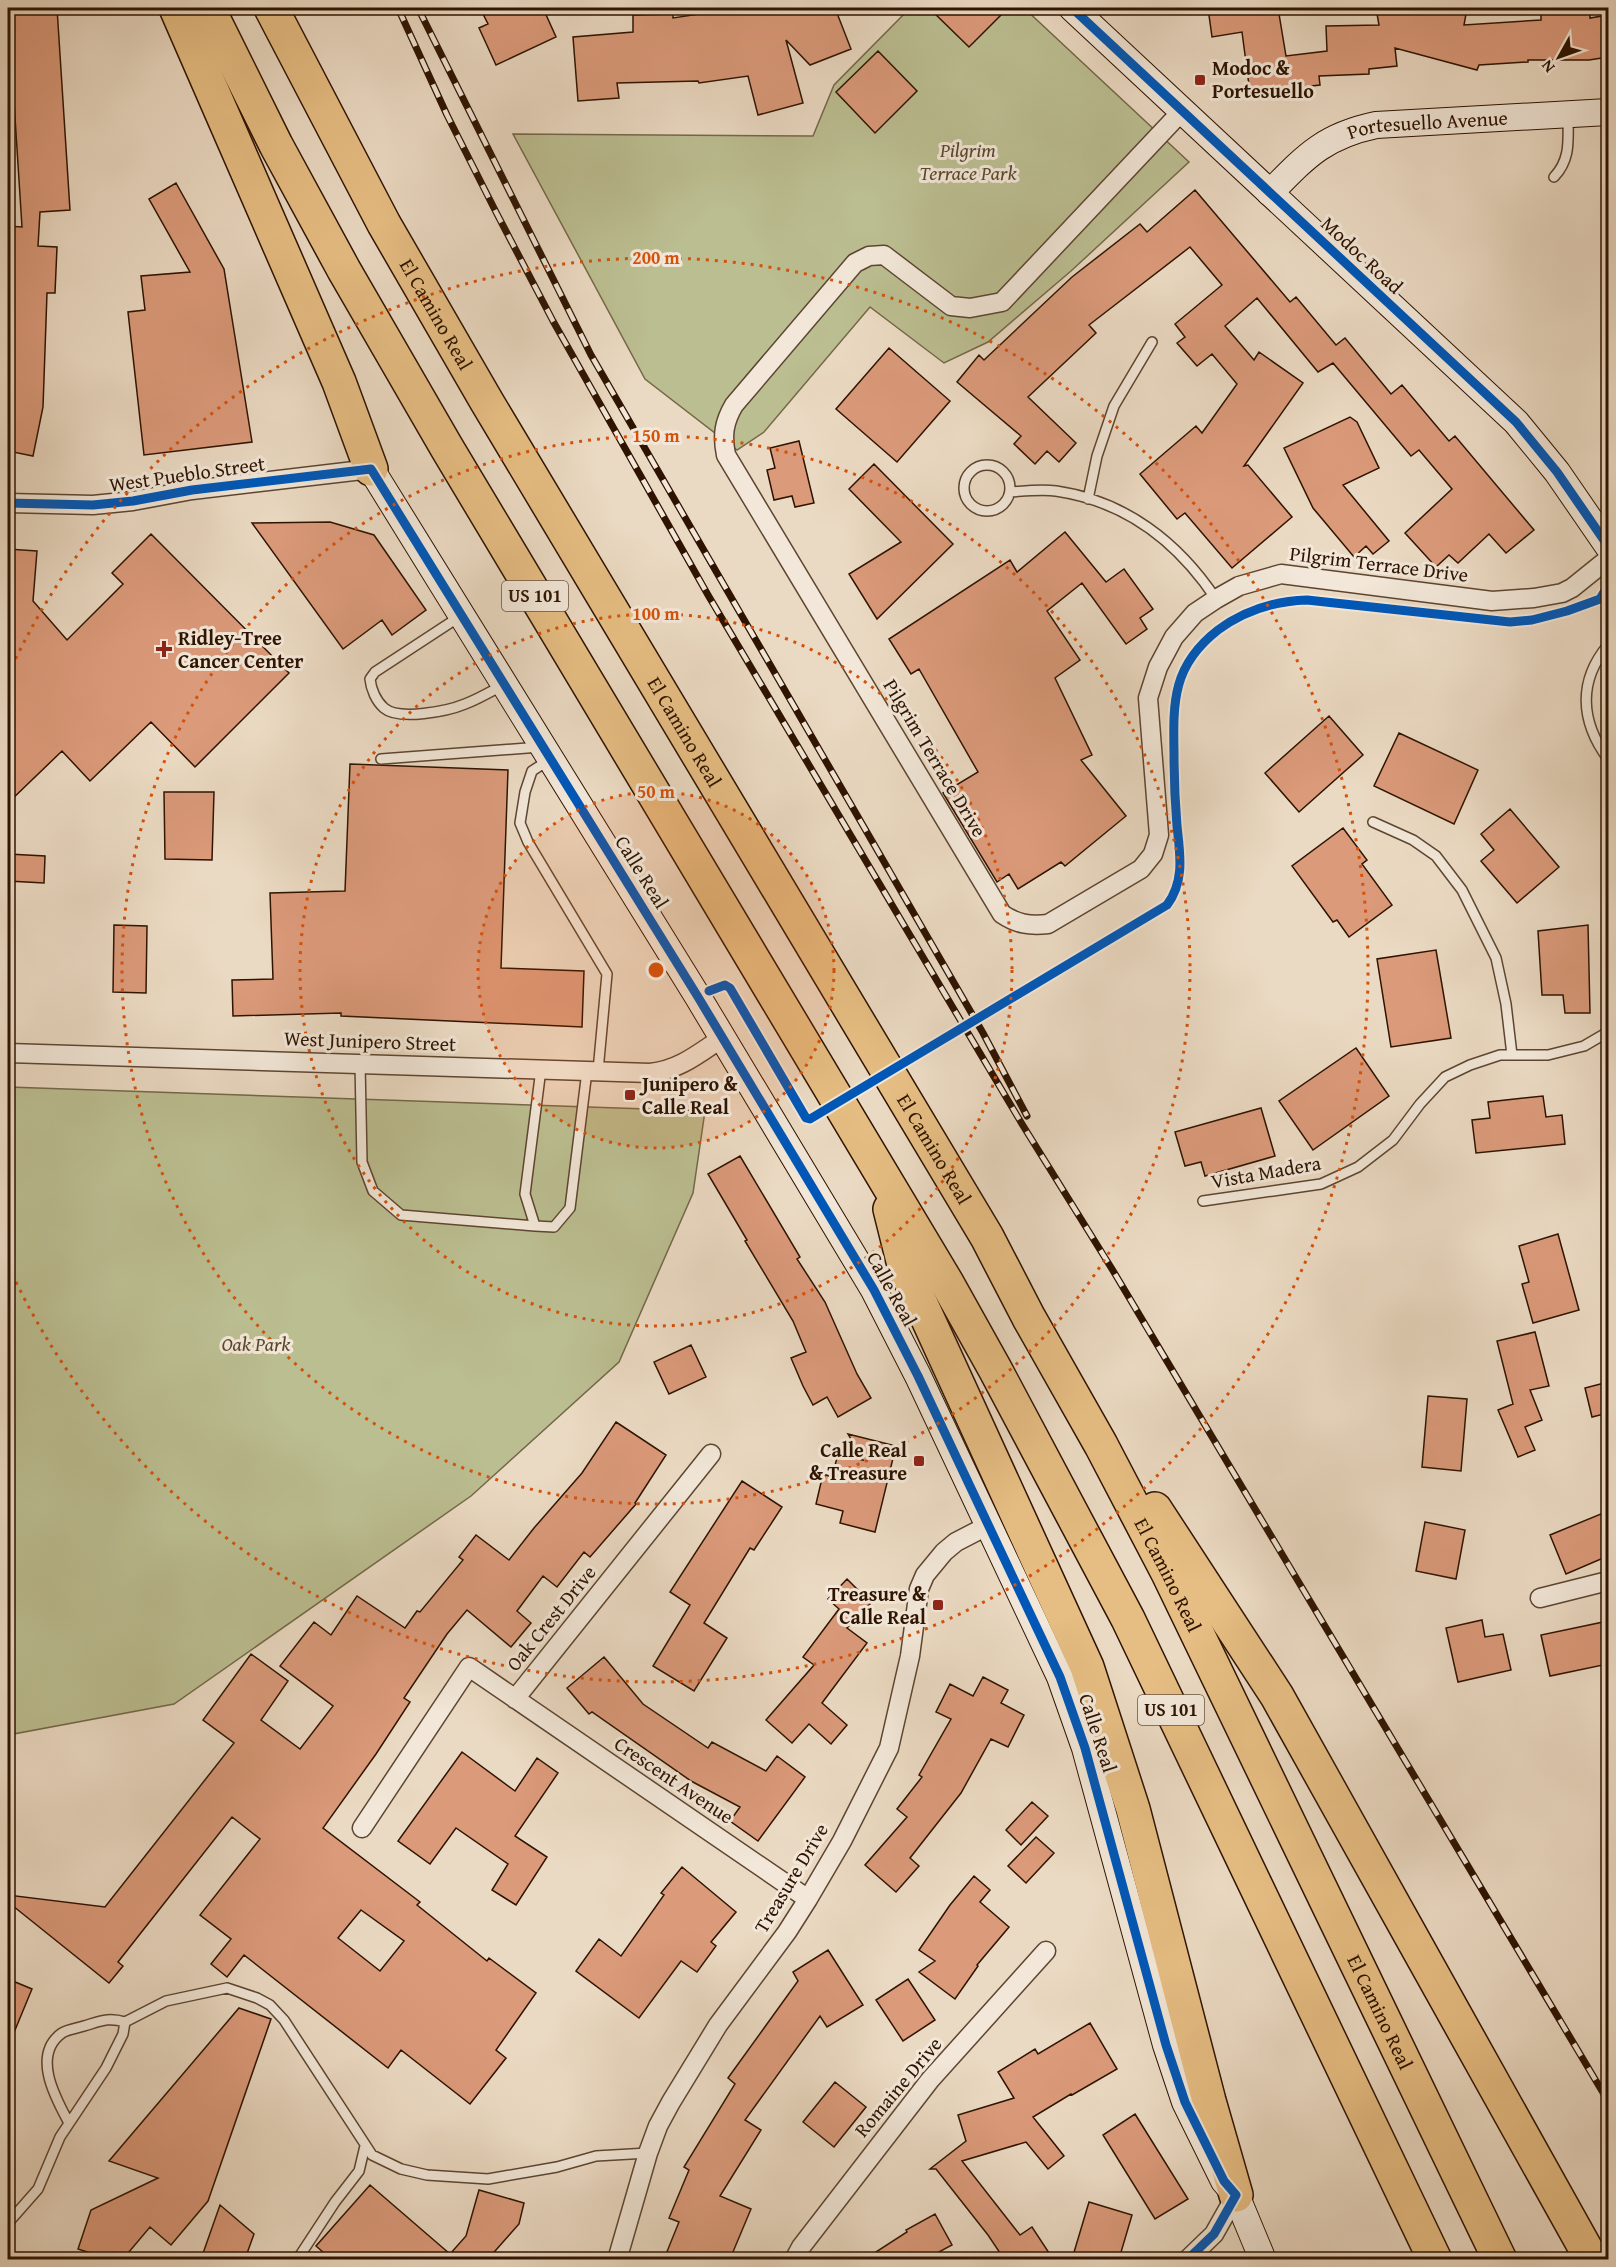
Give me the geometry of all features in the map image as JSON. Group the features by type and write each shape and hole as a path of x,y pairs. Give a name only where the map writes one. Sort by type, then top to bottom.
{"highway":[{"path":"176,8 339,382 371,469"},
{"name":"US 101","path":"208,8 276,145 384,339 947,1283 995,1369 1128,1619 1435,2259"},
{"name":"El Camino Real","path":"271,8 384,224 487,402 987,1237 1029,1318 1101,1445 1168,1573 1500,2259"},
{"path":"881,1175 905,1269 1090,1677 1133,1809 1209,2101 1236,2195"},
{"path":"987,1237 1143,1491 1277,1696 1592,2259"}],"street":[{"name":"Modoc Road","path":"1072,8 1516,422 1557,472 1608,546"},
{"name":"Pilgrim Terrace Drive","path":"1183,110 1002,302 970,308 951,306 884,255 869,256 855,263 734,405 725,420 723,438 726,455 1002,914 1014,922 1031,926 1048,924 1141,869 1153,854 1159,835 1148,698 1158,667 1174,637 1195,613 1216,599 1239,586 1281,574 1492,601 1534,598 1562,593 1572,588 1608,559"},
{"name":"Portesuello Avenue","path":"1270,193 1311,153 1328,141 1350,131 1376,125 1608,112"},
{"name":"West Pueblo Street","path":"8,503 93,505 133,501 192,490 371,469"},
{"name":"Calle Real","path":"371,469 722,1038 874,1290 918,1376 1060,1677 1085,1748 1166,2045 1185,2102 1224,2181 1236,2195 1263,2259"},
{"name":"West Junipero Street","path":"8,1053 650,1073 667,1071 722,1038"},
{"name":"Oak Crest Drive","path":"362,1828 469,1667 515,1699 711,1454"},
{"name":"Treasure Drive","path":"617,2259 658,2126 718,2025 787,1932 808,1899 842,1840 889,1748 910,1656 919,1589 922,1582 944,1552 956,1542 989,1525"},
{"path":"1540,1598 1608,1581"},
{"name":"Crescent Avenue","path":"515,1699 808,1899"},
{"name":"Romaine Drive","path":"794,2259 866,2161 930,2080 1046,1951"},
{"path":"1187,2259 1214,2234 1236,2195"}],"lane":[{"path":"1554,177 1563,168 1566,160 1568,114"},
{"path":"1088,499 1097,456 1114,405 1152,342"},
{"path":"978,465 995,465 1007,476 1010,492 1004,504 997,509 983,511 970,504 963,491 966,476 978,465"},
{"path":"1010,492 1055,491 1088,499 1130,516 1166,540 1198,572 1216,599"},
{"path":"461,615 375,672 370,679 374,694 383,708 390,712 425,713 464,705 504,685"},
{"path":"1608,645 1593,669 1586,692 1589,722 1594,736 1608,759"},
{"path":"381,759 546,753"},
{"path":"360,1063 362,1162 373,1191 401,1215 554,1227 570,1208 607,974 528,842 520,823 525,792 532,771 546,753"},
{"path":"1373,822 1413,840 1436,856 1462,890 1496,958 1506,1004 1512,1055"},
{"name":"Vista Madera","path":"1203,1201 1321,1184 1358,1167 1393,1140 1420,1104 1445,1077 1470,1065 1500,1055 1548,1055 1584,1046 1608,1032"},
{"path":"535,1226 525,1194 541,1069"},
{"path":"69,2123 53,2089 46,2066 51,2046 62,2033 112,2018 125,2022 166,2001 227,1988 270,2005 284,2020 372,2155 400,2169 427,2175 488,2179 557,2167 596,2156 648,2153"},
{"path":"8,2223 38,2189 60,2137 106,2068 123,2034 125,2022"},
{"path":"297,2259 359,2171 365,2146"}],"green space":[{"name":"Pilgrim Terrace Park","path":"910,8 1024,8 1189,162 1071,271 988,342 944,363 870,307 764,432 737,450 645,379 513,134 813,136 834,85"},
{"name":"Oak Park","path":"8,1087 705,1111 693,1193 619,1362 471,1496 174,1704 8,1735"}],"building":[{"path":"8,8 57,8 70,210 40,212 38,246 57,247 55,293 47,293 43,407 33,456 8,451 8,226 22,227"},
{"path":"480,8 543,8 556,37 496,65 479,28 488,24"},
{"path":"740,8 835,8 851,49 810,65 786,40 803,103 758,115 748,76 699,83 698,81 617,83 619,98 578,101 573,37 633,32 633,15 673,14 673,18"},
{"path":"929,8 1008,8 969,47"},
{"path":"1208,8 1278,8 1286,56 1327,51 1326,26 1379,25 1376,8 1443,8 1466,14 1464,25 1541,20 1541,11 1590,11 1590,18 1608,15 1608,57 1589,60 1528,60 1528,62 1479,65 1477,70 1395,48 1397,66 1369,69 1369,74 1319,76 1320,85 1250,93 1242,32 1212,37"},
{"path":"878,51 917,91 875,133 836,92"},
{"path":"176,183 224,269 252,442 144,455 128,312 145,310 141,276 190,272 149,199"},
{"path":"1195,190 1290,302 1296,297 1336,345 1345,338 1391,394 1402,385 1449,441 1455,436 1534,530 1506,553 1489,534 1458,563 1449,555 1436,567 1405,533 1452,489 1419,450 1411,456 1333,363 1318,372 1257,298 1225,326 1254,360 1259,352 1303,383 1244,466 1248,465 1292,517 1232,568 1185,513 1177,519 1140,474 1196,426 1202,433 1237,384 1212,354 1197,366 1177,343 1185,337 1175,324 1222,285 1190,247 1089,325 1096,333 1028,397 1076,443 1059,462 1047,451 1035,464 1014,444 1021,436 957,382 979,355 984,360 1072,277 1140,224 1147,232"},
{"path":"889,348 950,401 897,462 836,409"},
{"path":"1350,417 1357,422 1379,468 1343,485 1389,541 1373,554 1366,546 1354,557 1313,508 1284,448"},
{"path":"799,441 814,503 795,507 792,496 774,500 767,470 775,468 770,448"},
{"path":"874,464 953,544 877,619 849,574 901,542 849,489"},
{"path":"330,522 374,535 426,610 392,635 382,620 343,649 252,523"},
{"path":"1065,532 1106,582 1124,569 1153,609 1140,618 1147,629 1126,644 1082,583 1047,611 1080,660 1055,678 1092,755 1081,760 1126,816 1065,866 1061,862 1018,889 1009,874 997,882 943,793 978,772 919,669 911,674 889,639 1010,560 1017,572"},
{"path":"151,534 289,673 195,767 151,722 90,781 62,751 8,803 8,549 37,551 33,601 67,640 123,584 112,573"},
{"path":"1329,716 1363,755 1299,812 1265,773"},
{"path":"1399,733 1478,770 1454,824 1374,786"},
{"path":"350,764 508,770 501,968 584,971 582,1027 341,1016 341,1013 233,1016 232,980 273,979 270,893 345,891"},
{"path":"164,792 214,792 212,860 165,859"},
{"path":"1510,809 1559,867 1517,903 1481,861 1494,850 1481,834"},
{"path":"1343,828 1367,860 1362,864 1392,905 1349,937 1337,920 1333,922 1292,866"},
{"path":"8,854 45,856 44,883 8,881"},
{"path":"114,925 147,926 146,993 113,992"},
{"path":"1588,925 1590,1013 1565,1013 1563,995 1542,995 1538,931"},
{"path":"1436,950 1451,1038 1391,1047 1377,959"},
{"path":"1356,1048 1389,1096 1313,1150 1279,1101"},
{"path":"1543,1096 1546,1117 1562,1115 1565,1144 1476,1153 1472,1120 1490,1118 1488,1102"},
{"path":"1261,1108 1275,1156 1205,1176 1201,1162 1185,1166 1175,1132"},
{"path":"740,1156 800,1257 797,1259 825,1302 857,1374 871,1398 838,1417 827,1397 813,1405 791,1358 806,1352 793,1321 708,1174"},
{"path":"1558,1234 1579,1310 1533,1323 1522,1284 1529,1282 1519,1246"},
{"path":"1535,1332 1549,1386 1530,1390 1542,1420 1525,1427 1535,1450 1518,1457 1498,1410 1513,1404 1497,1341"},
{"path":"691,1345 706,1377 669,1394 654,1362"},
{"path":"1608,1382 1608,1413 1592,1417 1585,1388"},
{"path":"1428,1396 1467,1399 1461,1471 1422,1467"},
{"path":"616,1422 666,1455 636,1504 590,1557 584,1552 557,1587 543,1576 517,1611 531,1623 511,1647 467,1610 447,1634 404,1698 410,1702 323,1828 420,1902 417,1905 487,1961 489,1958 536,1993 496,2050 506,2058 470,2104 401,2050 388,2068 244,1955 227,1977 211,1964 231,1939 200,1915 260,1839 232,1817 118,1962 123,1966 109,1983 8,1902 8,1895 105,1907 234,1743 203,1720 251,1654 288,1681 261,1720 300,1749 333,1706 280,1666 314,1622 331,1635 357,1596 405,1628 417,1611 420,1612 463,1560 459,1557 476,1535 509,1560 582,1473","holes":["361,1910 404,1941 380,1971 338,1938"]},
{"path":"848,1434 896,1446 875,1532 840,1523 843,1511 816,1504 823,1474 832,1477 838,1454 863,1460"},
{"path":"742,1481 782,1507 754,1550 750,1548 704,1623 727,1638 694,1691 653,1666 690,1605 670,1592"},
{"path":"1608,1511 1608,1556 1566,1574 1550,1535"},
{"path":"1425,1522 1465,1530 1456,1579 1416,1571"},
{"path":"847,1579 871,1603 847,1628 867,1643 822,1703 847,1725 831,1744 809,1724 792,1743 766,1720 814,1665 803,1657 839,1609 828,1599"},
{"path":"1482,1620 1485,1637 1503,1634 1511,1670 1458,1682 1446,1628"},
{"path":"1608,1621 1608,1664 1550,1676 1541,1635"},
{"path":"604,1657 643,1704 708,1748 712,1742 766,1771 777,1756 805,1777 758,1841 730,1821 740,1807 691,1781 592,1712 589,1714 567,1688"},
{"path":"983,1677 1008,1690 1001,1703 1024,1715 1008,1747 991,1739 961,1793 910,1858 919,1866 896,1892 865,1865 907,1817 897,1809 922,1777 919,1775 951,1719 936,1712 950,1684 973,1696"},
{"path":"462,1752 515,1791 537,1758 558,1773 515,1836 547,1857 516,1905 492,1890 508,1864 456,1828 430,1864 398,1841"},
{"path":"1032,1802 1048,1816 1021,1845 1006,1830"},
{"path":"1036,1837 1054,1853 1026,1883 1008,1866"},
{"path":"682,1867 736,1912 711,1942 716,1946 697,1972 681,1961 639,2018 576,1971 599,1939 621,1956 664,1895 661,1893"},
{"path":"974,1876 990,1890 980,1902 1009,1927 977,1965 955,1999 919,1972 935,1961 919,1950 950,1905"},
{"path":"828,1950 863,2005 827,2027 820,2016 745,2120 761,2130 720,2196 751,2209 730,2259 664,2259 679,2222 669,2218 689,2170 684,2167 735,2084 728,2078 798,1981 793,1972"},
{"path":"8,1979 32,1989 8,2047"},
{"path":"908,1979 935,2020 903,2041 876,2000"},
{"path":"239,2008 271,2019 208,2201 171,2245 150,2227 123,2259 109,2259 78,2249 91,2210 158,2178 109,2161"},
{"path":"1090,2023 1117,2069 1033,2117 1064,2156 1048,2169 1026,2142 962,2161 1020,2235 1032,2227 1053,2259 1004,2259 936,2169 930,2169 966,2141 958,2115 1014,2098 998,2072 1035,2049 1038,2054"},
{"path":"835,2082 866,2107 834,2147 803,2122"},
{"path":"1135,2114 1188,2199 1155,2219 1103,2135"},
{"path":"370,2185 450,2254 466,2236 479,2190 524,2203 519,2224 488,2259 331,2259 316,2246"},
{"path":"1089,2202 1132,2215 1119,2259 1072,2259"},
{"path":"220,2205 254,2234 245,2259 201,2259"},
{"path":"935,2214 952,2245 926,2259 865,2259 907,2232 906,2230"}],"railway":[{"path":"398,8 447,115 553,321 708,595 1022,1124 1112,1269 1608,2101"},
{"path":"418,8 591,355 983,1033 1027,1116"}],"cycle path":[{"path":"1072,8 1516,422 1557,472 1608,546"},
{"path":"8,503 93,505 133,501 192,490 371,469 698,997 874,1290 918,1376 1060,1677 1085,1748 1166,2045 1185,2102 1224,2181 1236,2195 1214,2234 1187,2260"},
{"path":"709,991 725,985 730,988 806,1118 810,1119 1167,905 1177,886 1180,867 1175,799 1174,734 1174,716 1179,685 1184,670 1203,643 1228,623 1261,608 1283,602 1307,600 1510,622 1532,620 1600,599 1607,587"}],"place":[{"name":"Modoc & Portesuello","path":"1200,80"},
{"name":"Ridley-Tree Cancer Center","path":"164,649"},
{"name":"Junipero & Calle Real","path":"630,1095"},
{"name":"Calle Real & Treasure","path":"919,1461"},
{"name":"Treasure & Calle Real","path":"938,1605"}]}
